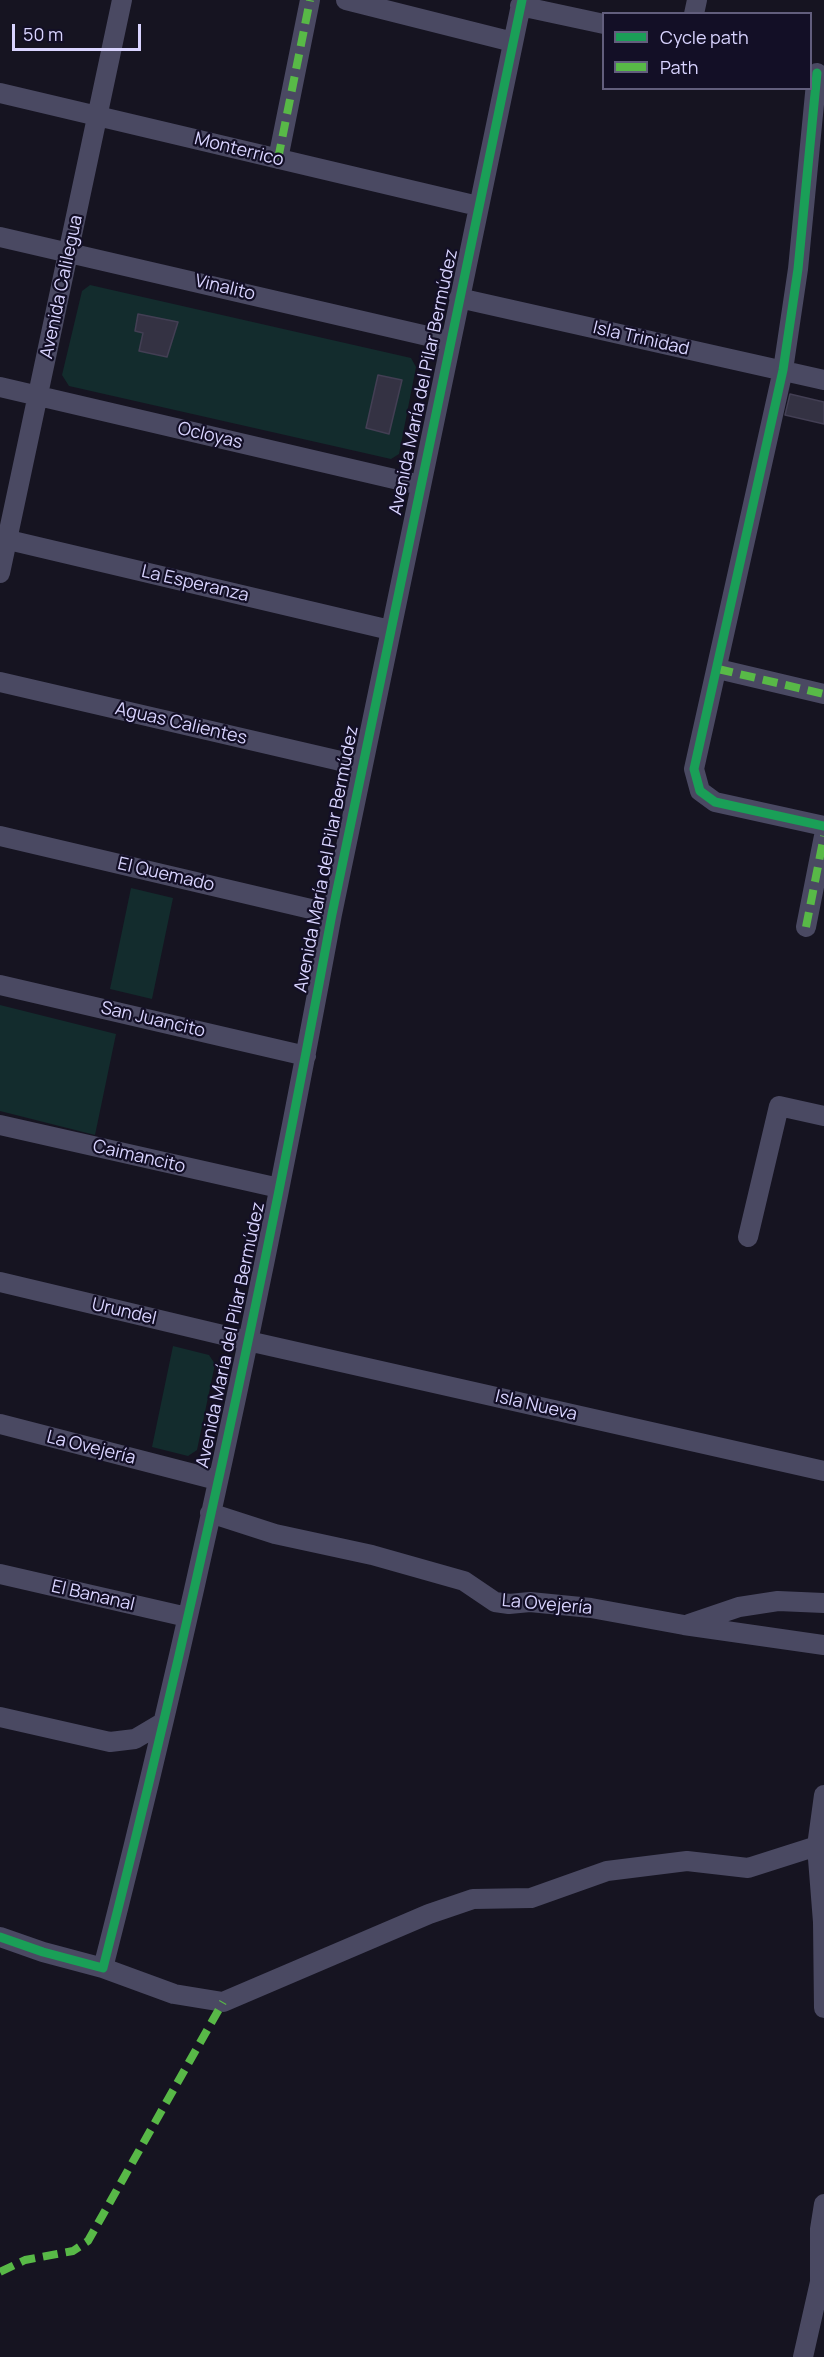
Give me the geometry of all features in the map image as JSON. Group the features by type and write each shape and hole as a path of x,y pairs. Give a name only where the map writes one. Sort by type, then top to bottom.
{"street":[{"name":"Avenida Calilegua","path":"0,573 3,539 39,395 122,0"},
{"path":"278,159 310,0"},
{"path":"346,0 513,42"},
{"path":"521,3 602,24"},
{"name":"Avenida María del Pilar Bermúdez","path":"103,1968 187,1617 248,1341 362,766 521,3"},
{"path":"817,73 798,269 783,370 694,769 700,791 715,802 824,826"},
{"name":"Monterrico","path":"0,93 478,206"},
{"name":"Vinalito","path":"0,237 449,341"},
{"name":"Isla Trinidad","path":"459,298 824,380"},
{"name":"Ocloyas","path":"0,387 420,485"},
{"name":"La Esperanza","path":"3,539 390,630"},
{"path":"718,669 824,694"},
{"name":"Aguas Calientes","path":"0,682 362,766"},
{"name":"El Quemado","path":"0,836 332,914"},
{"path":"806,927 824,836"},
{"name":"San Juancito","path":"0,985 306,1056"},
{"path":"748,1237 779,1106 824,1116"},
{"name":"Caimancito","path":"0,1125 279,1188"},
{"name":"Urundel","path":"0,1282 248,1341"},
{"name":"Isla Nueva","path":"248,1341 824,1471"},
{"name":"La Ovejería","path":"0,1425 217,1480"},
{"name":"La Ovejería","path":"210,1513 275,1534 372,1555 464,1581 495,1602 509,1604 530,1602 591,1608 684,1625 824,1645"},
{"name":"El Bananal","path":"0,1574 187,1617"},
{"path":"684,1625 739,1607 768,1602 824,1603"},
{"path":"0,1717 110,1742 135,1739 162,1723"},
{"path":"824,1795 817,1846 823,1922 824,2008"},
{"path":"0,1937 43,1952 103,1968 174,1994 223,2002 429,1914 473,1899 531,1898 607,1871 687,1861 748,1868 817,1846"},
{"path":"803,2357 820,2282 820,2229 824,2204"}],"green space":[{"path":"90,285 411,358 416,367 399,454 391,459 69,386 62,375 82,291"},
{"path":"131,888 173,898 152,999 110,989"},
{"path":"0,1005 116,1034 95,1135 0,1111"},
{"path":"173,1346 209,1355 215,1364 197,1450 188,1456 152,1447"}],"building":[{"path":"138,314 178,322 167,357 139,351 143,333 135,331"},
{"path":"378,375 402,380 389,434 366,428"},
{"path":"790,394 824,402 824,424 785,415"}],"marked path":[{"path":"278,159 310,0"},
{"path":"718,669 824,694"},
{"path":"806,927 824,836"},
{"path":"0,2272 25,2260 73,2251 88,2241 223,2002"}],"cycle path":[{"path":"0,1937 43,1952 103,1968 167,1706 226,1443 281,1179 332,914 522,0"},
{"path":"817,73 798,269 783,370 694,769 700,791 715,802 824,826"}]}
